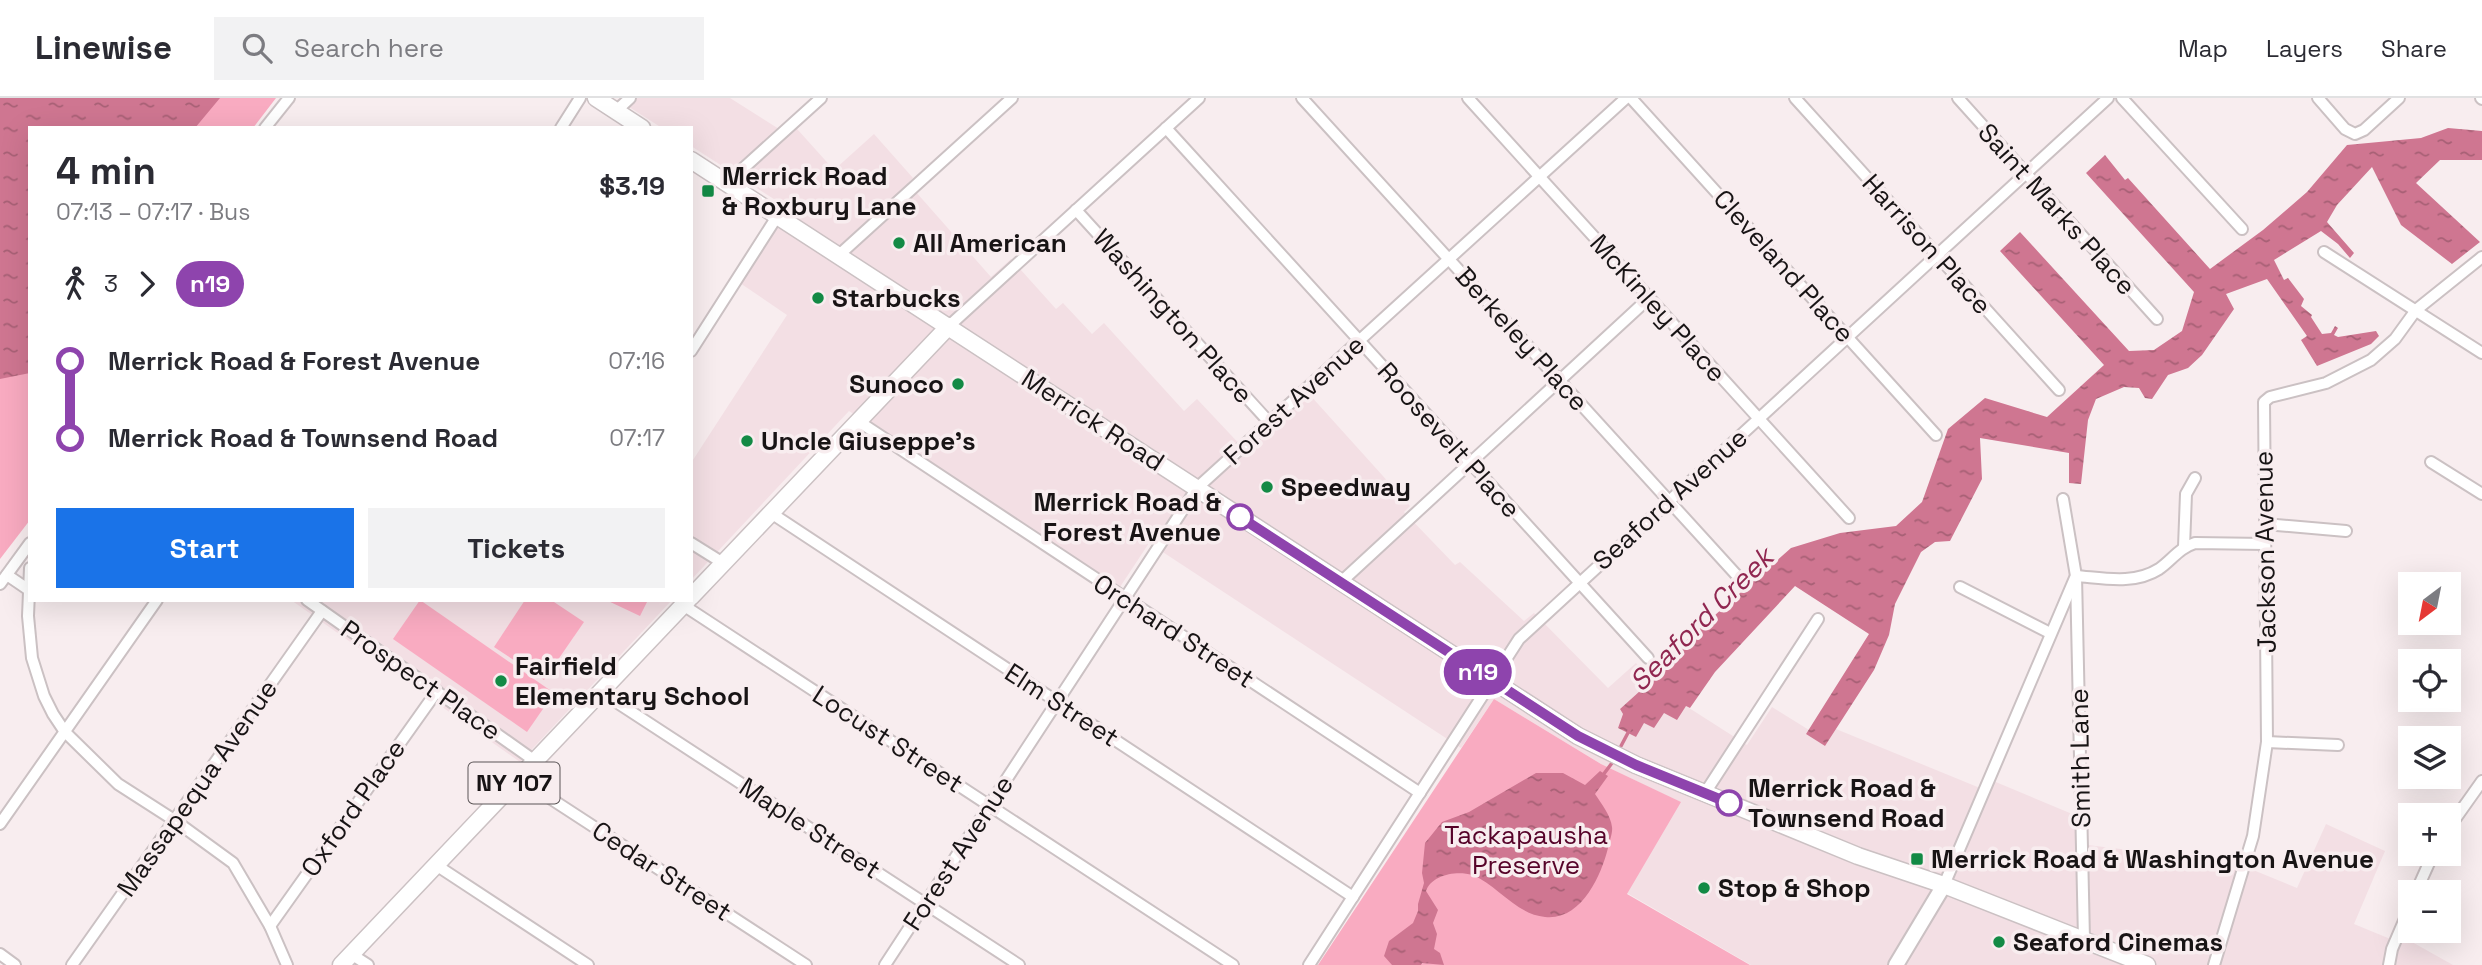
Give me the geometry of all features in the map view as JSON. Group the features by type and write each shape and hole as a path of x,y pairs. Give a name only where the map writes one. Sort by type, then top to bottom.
{"main road":[{"path":"596,98 639,126"},
{"name":"Merrick Road","path":"693,161 1578,736 1636,765 1858,856 1944,885 2147,965"},
{"name":"NY 107","path":"693,595 949,326"},
{"name":"NY 107","path":"346,960 686,602"}],"street":[{"path":"267,126 289,98"},
{"path":"562,126 580,98"},
{"path":"616,111 630,98"},
{"path":"727,183 821,98"},
{"path":"839,255 1012,98"},
{"path":"949,326 1199,98"},
{"name":"Berkeley Place","path":"1303,98 1741,580"},
{"name":"McKinley Place","path":"1468,98 1849,518"},
{"name":"Forest Avenue","path":"885,965 1196,488 1629,98"},
{"name":"Cleveland Place","path":"1629,98 1936,435"},
{"name":"Harrison Place","path":"1795,98 2059,390"},
{"name":"Saint Marks Place","path":"1958,98 2157,319"},
{"name":"Seaford Avenue","path":"1309,965 1514,644 2108,98"},
{"path":"2122,98 2242,229"},
{"path":"2318,98 2345,129 2355,134 2364,130 2399,98"},
{"name":"Roosevelt Place","path":"1166,128 1648,658"},
{"name":"Washington Place","path":"1076,210 1269,422"},
{"path":"693,348 778,215"},
{"path":"2325,252 2482,353"},
{"name":"Jackson Avenue","path":"2214,965 2253,836 2267,741 2266,399 2326,383 2371,360 2395,339 2416,310 2482,257"},
{"path":"1341,582 1469,461 1649,298"},
{"name":"Orchard Street","path":"858,421 1420,793"},
{"path":"2431,462 2482,494"},
{"path":"2184,547 2186,494 2195,478"},
{"name":"Smith Lane","path":"2063,499 2076,576 2084,940"},
{"name":"Elm Street","path":"771,513 1353,897"},
{"path":"2265,524 2346,531"},
{"path":"693,543 723,563"},
{"path":"1896,965 1944,885 2076,576 2116,580 2139,577 2162,567 2184,547 2195,543 2265,544"},
{"path":"28,546 3,579 28,590"},
{"path":"1961,587 2050,633"},
{"path":"29,602 32,658 44,696 65,732 118,784 233,863 270,926 287,965"},
{"path":"0,824 156,602"},
{"name":"Prospect Place","path":"310,602 535,761"},
{"name":"Locust Street","path":"688,602 989,806 1233,965"},
{"name":"Massapequa Avenue","path":"72,965 322,611"},
{"path":"1705,793 1818,619"},
{"name":"Oxford Place","path":"270,926 437,691"},
{"name":"Maple Street","path":"601,692 1019,965"},
{"path":"2267,741 2337,745"},
{"name":"Cedar Street","path":"519,778 806,965"},
{"path":"2461,811 2482,781"},
{"path":"436,865 589,965"},
{"path":"2389,965 2398,935"},
{"path":"0,954 15,965"},
{"path":"346,960 368,965"}],"shaded area":[{"path":"634,98 730,98 779,129 789,120 834,170 874,134 913,178 908,183 991,277 1011,259 1056,309 1063,303 1092,334 1104,323 1184,411 1197,399 1246,451 1309,394 1410,506 1404,512 1455,565 1460,562 1524,621 1534,613 1608,688 1636,663 1651,681 1620,709 1623,714 1618,728 1636,737 1644,722 1664,712 1686,706 1747,745 1772,707 1809,730 1806,734 1825,746 1836,729 1980,788 1991,780 2077,816 2079,844 2236,863 2297,888 2326,824 2385,851 2354,924 2398,943 2414,943 2453,965 1751,965 1627,893 1680,802 1601,764 1494,699 1461,748 1149,543 1120,587 849,411 693,578 693,460 787,315 740,283 788,208 693,147 693,126 659,126 626,105"},
{"name":"Fairfield Elementary School","path":"294,602 670,602 520,762"}],"green space":[{"path":"0,98 276,98 255,126 28,126 28,523 0,559"},
{"path":"419,602 423,602 554,693 527,732 393,639"},
{"path":"524,602 554,602 584,622 544,680 494,647"},
{"path":"610,602 647,602 640,616"},
{"name":"Tackapausha Preserve","path":"1494,699 1601,764 1681,802 1627,894 1750,965 1318,965"}],"water":[{"path":"0,98 220,98 197,126 28,126 28,373 0,379"},
{"path":"2448,128 2482,131 2482,160 2440,160 2416,183 2480,242 2452,264 2401,225 2372,167 2337,205 2327,222 2354,253 2350,258 2321,231 2274,260 2284,280 2288,278 2304,299 2301,306 2312,315 2322,334 2331,333 2335,326 2338,328 2334,335 2338,337 2376,331 2379,336 2371,344 2317,366 2301,340 2307,336 2267,279 2226,294 2234,309 2202,355 2188,368 2168,375 2152,399 2145,398 2139,388 2124,387 2096,399 2088,420 2081,484 2069,483 2069,453 1980,438 1982,479 1950,541 1935,542 1921,552 1895,604 1889,635 1874,670 1825,746 1806,734 1869,634 1795,586 1715,672 1690,708 1686,706 1677,720 1664,713 1654,728 1644,723 1636,737 1618,728 1623,714 1620,709 1651,681 1647,675 1791,548 1840,533 1896,526 1922,502 1948,429 1985,398 2047,417 2104,365 2000,251 2020,232 2129,351 2154,350 2182,331 2194,292 2086,173 2105,155 2125,180 2128,178 2210,269 2263,230 2307,192 2347,145 2421,138"},
{"path":"1600,771 1608,776 1595,794 1610,818 1612,832 1600,871 1579,904 1558,916 1534,915 1472,875 1445,875 1433,881 1426,891 1438,910 1433,923 1437,934 1434,949 1440,953 1444,965 1392,965 1384,956 1389,941 1413,923 1424,883 1422,873 1425,843 1442,822 1469,812 1536,773 1563,773 1585,785"}],"waterway":[{"name":"Seaford Creek","path":"1621,746 1630,729"},
{"name":"Seaford Creek","path":"1603,775 1612,763"}],"bus line":[{"name":"n19","path":"1240,517 1578,736 1636,765 1729,803"}],"place":[{"name":"Merrick Road & Roxbury Lane","path":"708,191"},
{"name":"All American","path":"899,243"},
{"name":"Starbucks","path":"818,298"},
{"name":"Sunoco","path":"958,384"},
{"name":"Uncle Giuseppe's","path":"747,441"},
{"name":"Speedway","path":"1267,487"},
{"name":"Merrick Road & Forest Avenue","path":"1240,517"},
{"name":"Fairfield Elementary School","path":"501,681"},
{"name":"Merrick Road & Townsend Road","path":"1729,803"},
{"name":"Merrick Road & Washington Avenue","path":"1917,859"},
{"name":"Stop & Shop","path":"1704,888"},
{"name":"Seaford Cinemas","path":"1999,942"}]}
